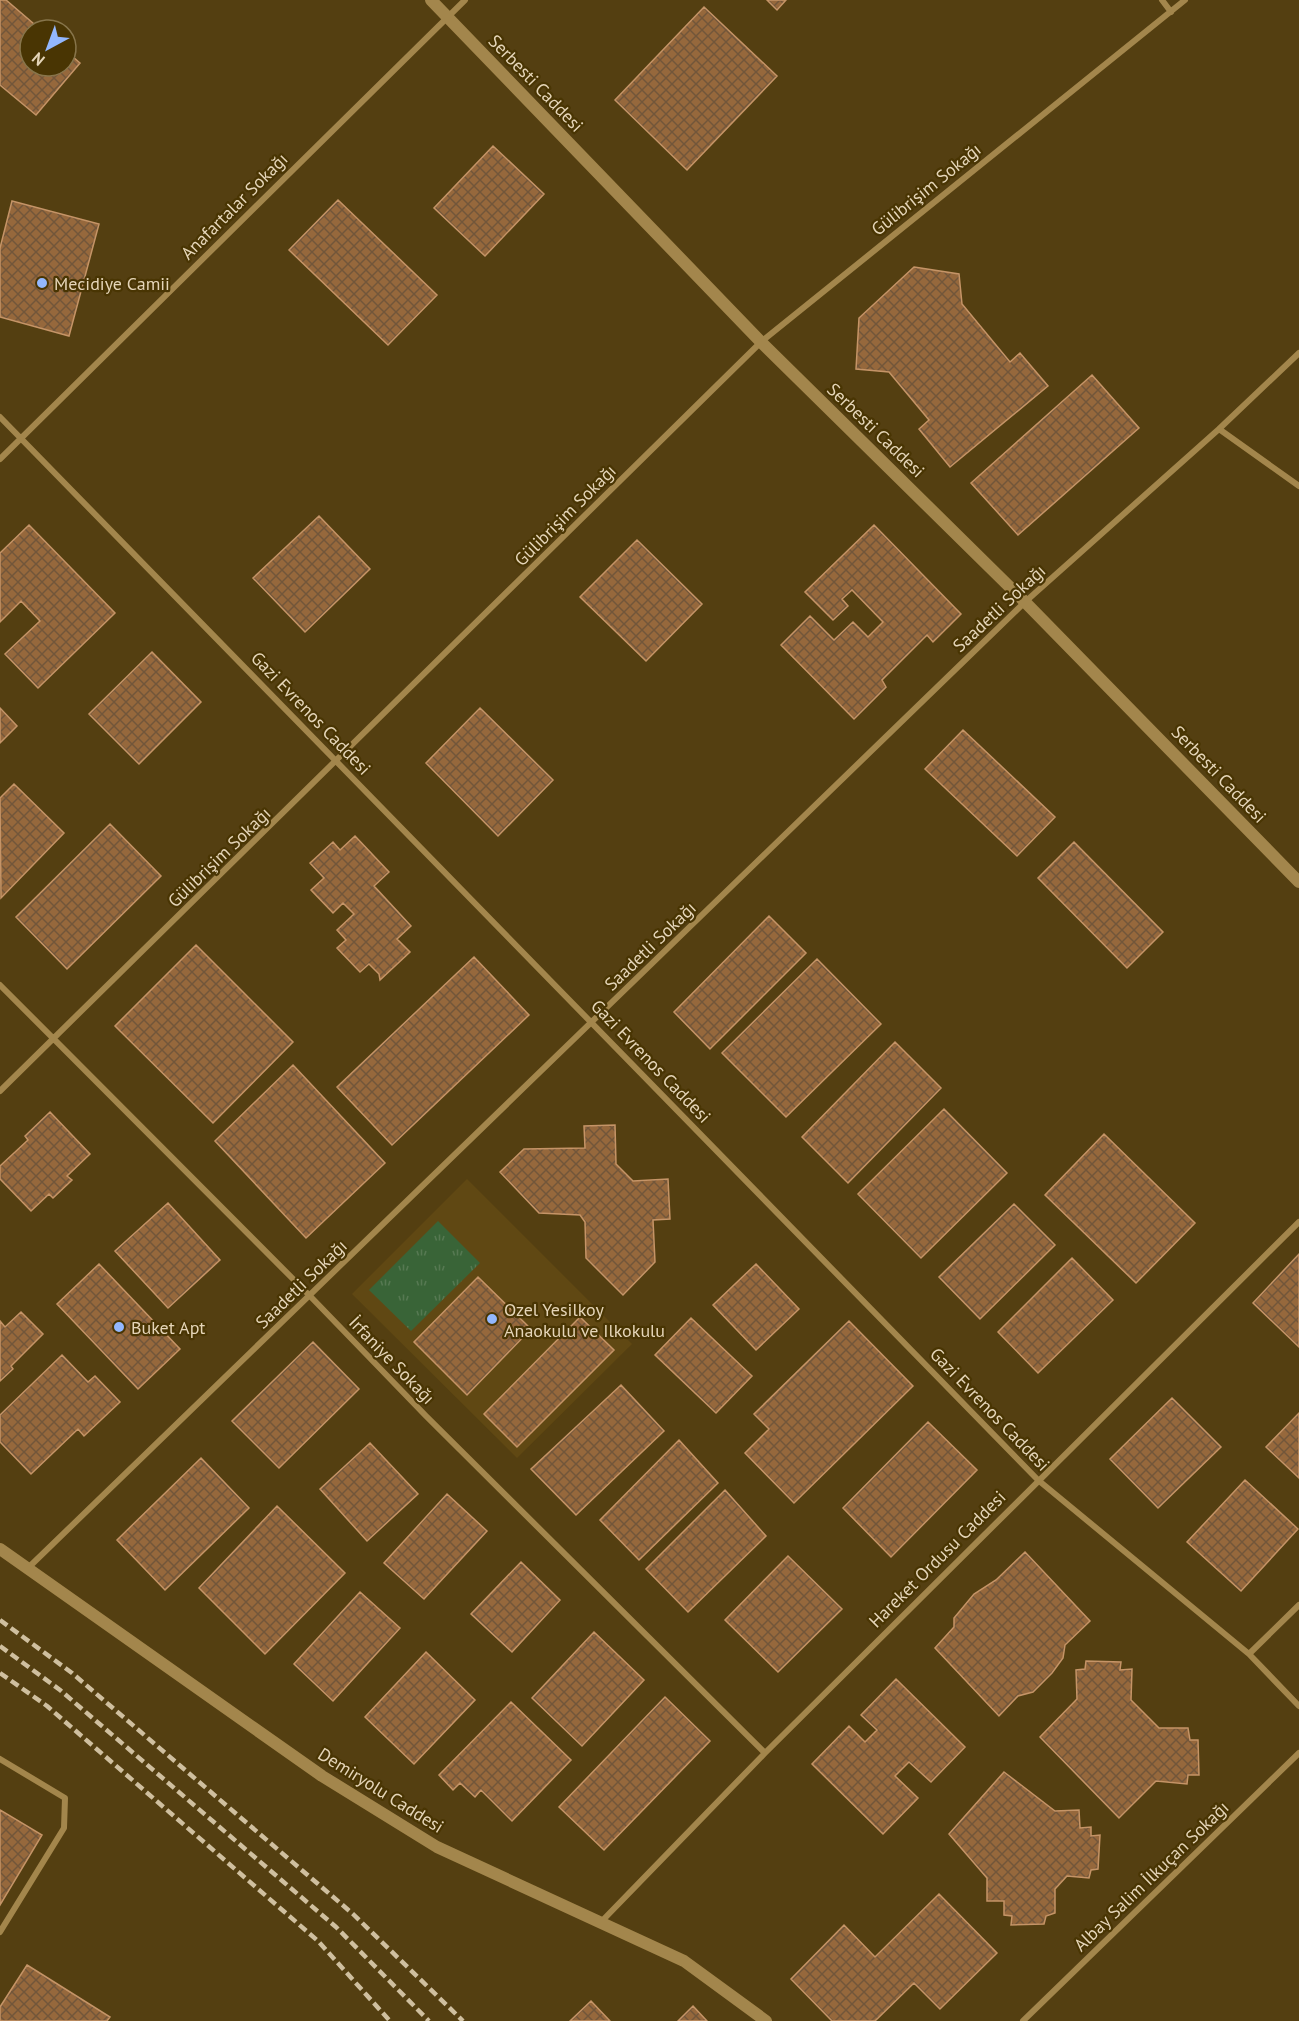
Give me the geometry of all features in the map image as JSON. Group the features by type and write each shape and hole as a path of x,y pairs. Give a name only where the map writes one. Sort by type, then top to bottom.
{"main road":[{"name":"Serbesti Caddesi","path":"431,0 761,342 1025,602 1299,882"},
{"name":"Demiryolu Caddesi","path":"0,1549 341,1788 437,1847 684,1962 766,2021"}],"street":[{"name":"Anafartalar Sokağı","path":"0,459 465,0"},
{"path":"1162,0 1171,12"},
{"name":"Gülibrişim Sokağı","path":"0,1091 338,762 761,342 1185,0"},
{"name":"Saadetli Sokağı","path":"28,1568 1025,602 1219,429 1299,353"},
{"name":"Gazi Evrenos Caddesi","path":"0,417 1038,1480 1249,1654 1299,1706"},
{"path":"1219,429 1299,486"},
{"name":"İrfaniye Sokağı","path":"0,986 52,1041 310,1296 426,1416 765,1753"},
{"name":"Hareket Ordusu Caddesi","path":"601,1922 765,1753 1299,1222"},
{"path":"1249,1654 1299,1605"},
{"name":"Albay Salim İlkuçan Sokağı","path":"1023,2021 1299,1753"},
{"path":"0,1759 65,1798 64,1828 0,1932"}],"shaded area":[{"name":"Ozel Yesilkoy Anaokulu ve Ilkokulu","path":"467,1179 632,1344 517,1458 352,1294"}],"green space":[{"path":"438,1221 480,1263 411,1331 369,1290"}],"building":[{"path":"0,0 6,0 27,18 18,18 18,78 67,78 36,115 0,85"},
{"path":"767,0 786,0 777,10"},
{"path":"704,7 777,76 687,170 615,100"},
{"path":"493,146 544,194 485,256 434,208"},
{"path":"338,200 437,295 388,345 289,250"},
{"name":"Mecidiye Camii","path":"12,201 99,224 69,336 0,317 0,248"},
{"path":"914,267 959,274 962,304 1010,362 1020,353 1048,386 950,467 919,429 929,420 889,372 856,369 859,318"},
{"path":"1092,375 1139,428 1018,535 971,483"},
{"path":"319,516 370,569 305,632 253,578"},
{"path":"29,525 115,613 38,688 5,654 40,621 21,601 0,622 0,553"},
{"path":"874,525 961,614 933,642 927,635 882,680 886,687 854,719 781,645 810,616 834,640 853,622 868,637 883,622 852,590 842,599 848,606 833,620 805,592"},
{"path":"637,540 702,604 646,661 580,597"},
{"path":"152,652 201,702 139,764 89,714"},
{"path":"0,708 17,726 0,743"},
{"path":"480,708 553,780 498,836 426,763"},
{"path":"963,730 1055,817 1017,856 925,769"},
{"path":"14,784 64,833 1,898 0,798"},
{"path":"110,824 161,876 67,969 16,917"},
{"path":"355,836 389,872 374,886 411,926 397,939 410,952 380,980 379,974 369,964 360,972 337,948 346,940 337,930 354,914 343,903 333,913 311,890 324,878 310,863 333,842 340,850"},
{"path":"1074,842 1163,932 1127,968 1038,878"},
{"path":"769,916 806,953 710,1049 674,1012"},
{"path":"196,945 293,1042 213,1123 115,1026"},
{"path":"474,957 529,1015 392,1145 337,1087"},
{"path":"817,959 881,1024 786,1117 722,1053"},
{"path":"895,1042 941,1088 848,1183 802,1137"},
{"path":"293,1065 385,1163 306,1238 215,1141"},
{"path":"944,1109 1007,1173 921,1258 858,1194"},
{"path":"50,1112 90,1154 67,1176 72,1180 53,1198 49,1194 31,1211 0,1179 0,1166 28,1140 25,1136"},
{"path":"615,1125 616,1164 633,1181 668,1179 670,1219 653,1220 655,1262 623,1295 586,1258 585,1222 580,1215 539,1213 500,1172 524,1149 585,1148 584,1126"},
{"path":"1104,1134 1195,1223 1136,1283 1045,1195"},
{"path":"168,1203 220,1260 168,1308 115,1251"},
{"path":"1014,1204 1055,1245 980,1319 939,1277"},
{"path":"1299,1254 1299,1347 1253,1303"},
{"path":"1072,1258 1113,1300 1038,1373 998,1332"},
{"name":"Buket Apt","path":"99,1264 180,1349 138,1389 57,1304"},
{"path":"756,1264 799,1309 756,1350 713,1305"},
{"path":"478,1277 531,1329 467,1395 414,1342"},
{"path":"21,1312 43,1334 11,1366 13,1369 0,1381 0,1321 5,1327"},
{"path":"580,1317 614,1350 517,1447 484,1414"},
{"path":"691,1318 752,1376 716,1413 655,1355"},
{"path":"849,1321 913,1386 794,1503 745,1453 769,1429 754,1414"},
{"path":"313,1342 359,1389 279,1468 232,1421"},
{"path":"62,1355 88,1382 95,1376 120,1402 84,1436 78,1429 31,1474 0,1442 0,1415"},
{"path":"621,1385 664,1431 576,1515 531,1469"},
{"path":"1172,1398 1221,1447 1158,1508 1110,1459"},
{"path":"1299,1413 1299,1478 1266,1447"},
{"path":"928,1422 977,1470 891,1557 843,1508"},
{"path":"679,1440 718,1483 639,1560 600,1520"},
{"path":"370,1443 418,1494 367,1541 320,1489"},
{"path":"201,1458 249,1508 165,1590 117,1540"},
{"path":"1245,1480 1298,1529 1241,1591 1187,1542"},
{"path":"725,1490 766,1536 688,1612 646,1569"},
{"path":"447,1494 487,1531 424,1599 384,1563"},
{"path":"277,1506 345,1573 265,1654 199,1588"},
{"path":"1025,1552 1090,1621 1065,1645 1063,1658 1052,1673 1033,1692 1018,1696 999,1716 935,1648 954,1627 954,1618 974,1594 996,1580"},
{"path":"788,1556 842,1609 778,1672 725,1620"},
{"path":"521,1562 560,1600 512,1652 471,1614"},
{"path":"360,1592 400,1628 333,1701 294,1664"},
{"path":"594,1632 644,1680 582,1746 532,1698"},
{"path":"426,1652 475,1700 414,1764 365,1717"},
{"path":"1086,1661 1121,1662 1120,1670 1132,1669 1131,1700 1159,1728 1188,1728 1190,1740 1198,1740 1199,1775 1188,1775 1187,1784 1156,1781 1119,1818 1040,1737 1077,1699 1076,1670 1085,1669"},
{"path":"896,1679 965,1747 931,1782 909,1762 895,1776 918,1798 883,1834 812,1764 849,1726 865,1742 877,1730 861,1715"},
{"path":"665,1697 710,1741 604,1850 559,1807"},
{"path":"511,1702 571,1760 512,1821 481,1790 475,1797 460,1783 453,1790 439,1775"},
{"path":"1004,1772 1055,1811 1079,1810 1080,1828 1091,1827 1091,1836 1100,1835 1098,1869 1091,1870 1089,1878 1067,1876 1055,1889 1055,1913 1046,1916 1044,1924 1011,1925 1012,1916 1004,1915 1004,1901 987,1901 987,1878 949,1834"},
{"path":"0,1810 42,1835 0,1905"},
{"path":"939,1894 997,1953 940,2009 914,1983 875,2021 832,2021 791,1979 844,1925 875,1957"},
{"path":"27,1965 110,2017 107,2021 0,2021 0,2007"},
{"path":"591,2001 610,2021 570,2021"},
{"path":"693,2006 707,2021 678,2021"}],"railway":[{"path":"0,1620 72,1673 353,1914 463,2021"},
{"path":"0,1646 60,1690 336,1927 429,2021"},
{"path":"0,1673 47,1706 318,1941 390,2021"}],"place":[{"name":"Mecidiye Camii","path":"42,283"},
{"name":"Ozel Yesilkoy Anaokulu ve Ilkokulu","path":"492,1319"},
{"name":"Buket Apt","path":"119,1327"}]}
